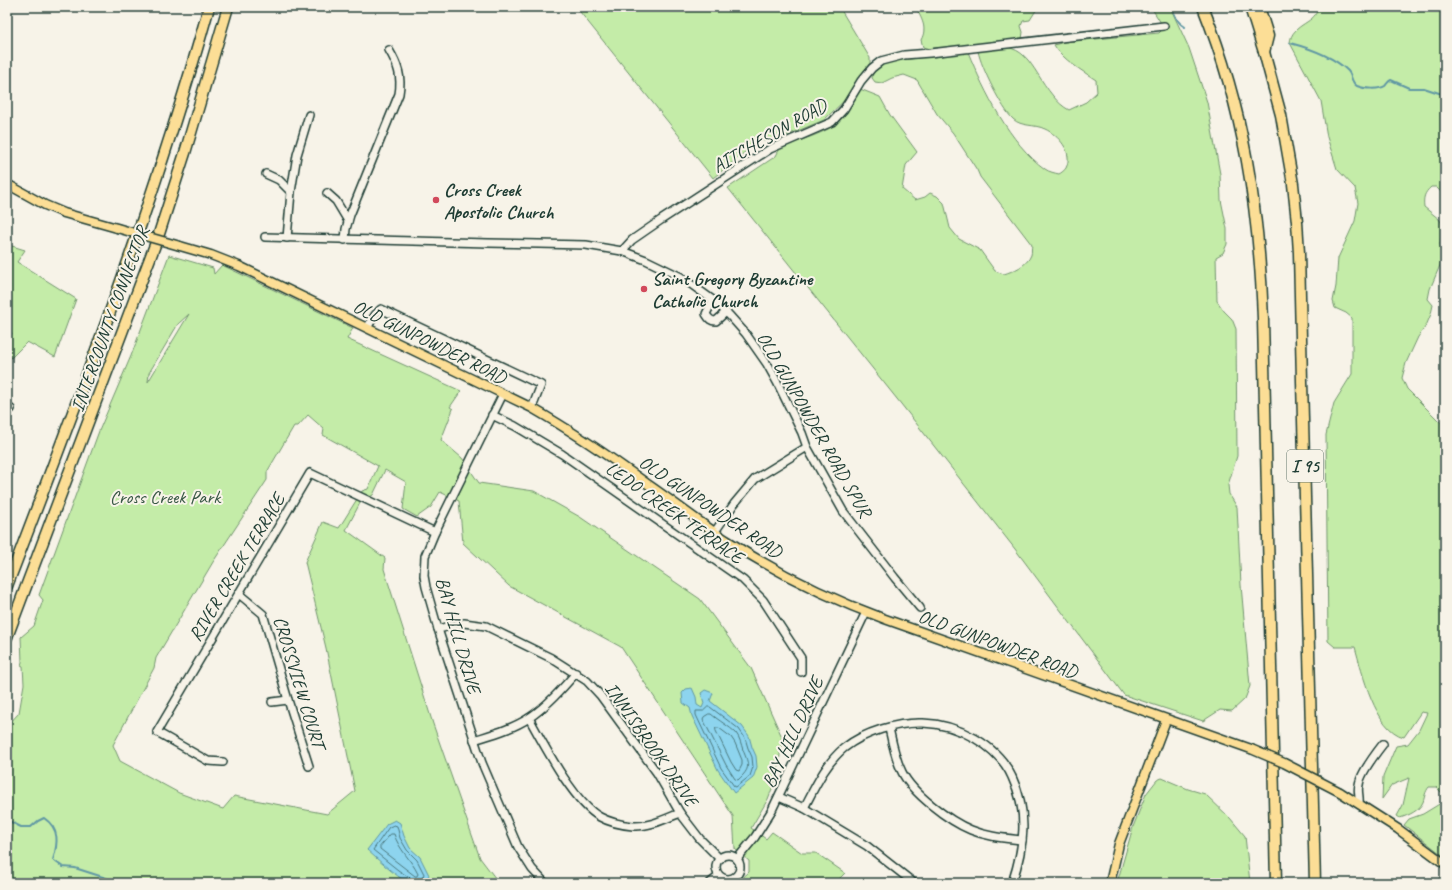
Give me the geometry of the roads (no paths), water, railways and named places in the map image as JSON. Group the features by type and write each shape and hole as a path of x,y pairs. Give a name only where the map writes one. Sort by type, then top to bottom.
{"highway":[{"name":"INTERCOUNTY CONNECTOR","path":"7,586 137,238 169,140 209,7"},
{"name":"INTERCOUNTY CONNECTOR","path":"7,637 158,237 188,146 228,7"},
{"path":"1199,7 1220,54"},
{"name":"I 95","path":"1203,7 1220,54 1238,116 1252,184 1260,255 1264,342 1276,883"},
{"name":"I 95","path":"1250,7 1281,115 1293,184 1299,253 1315,883"},
{"path":"1259,7 1268,36 1264,52"}],"main road":[{"name":"OLD GUNPOWDER ROAD","path":"7,184 45,205 64,213 211,255 239,266 532,408 600,450 714,532 746,553 828,596 866,612 1251,750 1284,764 1340,792 1398,829 1445,864"},
{"path":"1110,883 1119,844 1166,720"}],"street":[{"name":"AITCHESON ROAD","path":"622,251 632,240 770,149 832,122 844,109 872,68 881,61 904,55 1164,26"},
{"path":"345,240 348,221 399,94 400,75 395,59 389,50"},
{"path":"287,238 291,192 298,155 309,115"},
{"path":"266,174 280,180 291,192"},
{"path":"327,193 336,201 348,221"},
{"name":"OLD GUNPOWDER ROAD SPUR","path":"265,237 345,240 586,244 622,251 681,277 713,300 746,334 766,364 802,433 806,447 843,511 920,608"},
{"path":"713,300 706,314 708,318 712,321 716,321 726,312"},
{"path":"367,328 375,315 381,310 541,385 532,408"},
{"name":"BAY HILL DRIVE","path":"503,394 435,532 426,556 424,576 438,629 489,782 518,846 532,869 545,883"},
{"name":"LEDO CREEK TERRACE","path":"492,415 515,426 562,454 743,580 763,600 801,658 801,672"},
{"path":"714,532 734,504 755,479 806,447"},
{"name":"RIVER CREEK TERRACE","path":"223,762 208,761 157,732 310,473 435,532"},
{"name":"CROSSVIEW COURT","path":"239,594 263,614 288,700 310,766"},
{"name":"BAY HILL DRIVE","path":"737,859 763,825 779,797 866,612"},
{"name":"INNISBROOK DRIVE","path":"438,629 464,623 486,626 551,658 587,681 600,695 657,773 680,812 700,839 720,859"},
{"path":"474,740 504,731 529,718 552,699 576,673"},
{"path":"272,702 288,700"},
{"path":"529,718 561,773 586,807 600,818 634,826 652,824 680,812"},
{"path":"804,808 818,780 834,757 844,748 866,735 912,723 934,724 966,734 992,751 1001,760 1012,775 1016,786 1022,808 1024,825 1020,858 1012,883"},
{"path":"889,728 893,747 902,772 909,783 922,797 938,810 970,830 994,837 1022,840"},
{"path":"1359,804 1359,784 1383,744"},
{"path":"779,797 804,808 867,846 914,883"},
{"path":"730,855 737,859 740,869 737,876 730,879 719,876 716,865 723,856 730,855"},
{"path":"710,883 719,876"}],"water":[{"path":"692,688 696,697 697,705 702,708 704,703 701,693 705,690 713,693 710,701 742,726 749,736 756,756 757,767 753,778 734,793 718,770 692,716 690,708 683,703 682,693 686,689"},
{"path":"395,820 400,823 410,848 420,857 429,875 426,879 416,884 410,883 401,878 367,850 387,824"}],"waterway":[{"path":"1172,7 1178,21 1185,27"},
{"path":"1290,43 1313,50 1336,61 1348,71 1355,85 1357,86 1371,89 1379,88 1385,86 1391,80 1409,88 1424,88 1445,95"},
{"path":"7,820 21,827 31,827 44,818 53,827 55,832 57,842 53,860 63,867 75,868 106,878 116,883"}],"place":[{"name":"Cross Creek Apostolic Church","path":"436,200"},
{"name":"Saint Gregory Byzantine Catholic Church","path":"644,289"}],"park label":[{"name":"Cross Creek Park","path":"165,496"}]}
